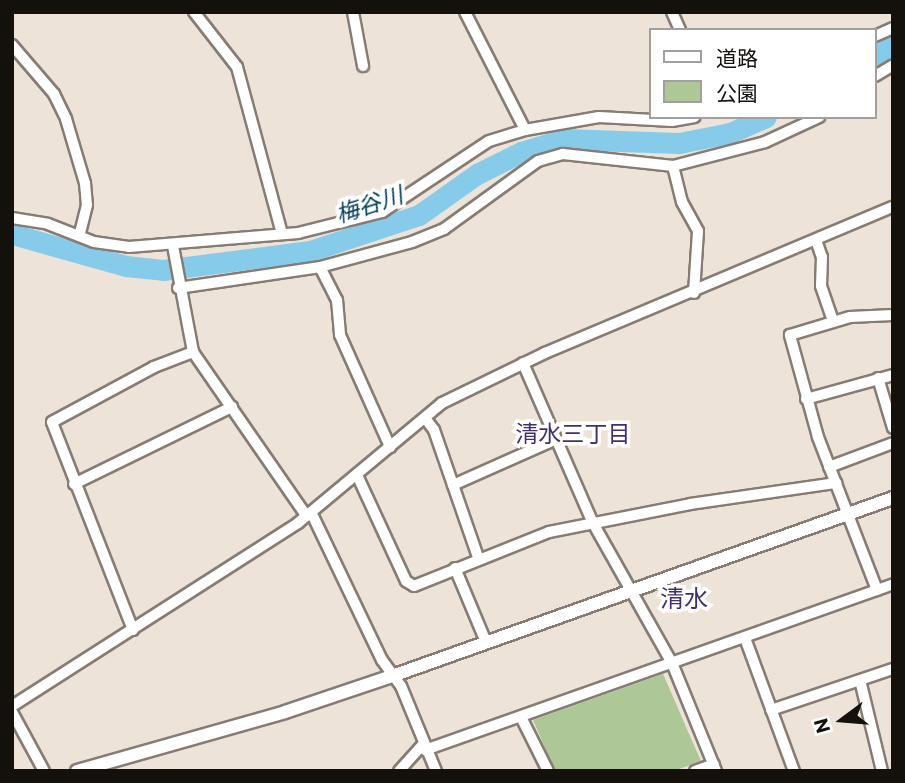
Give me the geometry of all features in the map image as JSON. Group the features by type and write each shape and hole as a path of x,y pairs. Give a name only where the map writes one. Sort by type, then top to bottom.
{"street":[{"path":"194,12 237,67 282,234"},
{"path":"353,12 363,66"},
{"path":"465,12 525,130"},
{"path":"672,12 679,28"},
{"path":"877,35 893,28"},
{"path":"12,45 54,93 65,119 85,183 88,205 79,236"},
{"path":"877,75 893,65"},
{"path":"12,218 129,247 173,250 332,228 382,212 489,141 525,130 599,117 672,121 684,119"},
{"path":"178,286 320,267 444,229 538,161 563,154 673,166 765,142 815,119"},
{"path":"673,166 682,202 698,231 694,293"},
{"path":"44,771 13,706 308,513 454,396 523,363 893,207"},
{"path":"816,240 822,257 821,286 833,320"},
{"path":"173,250 193,352 308,513 383,660 395,675 436,771"},
{"path":"320,267 337,300 340,335 390,447"},
{"path":"877,590 829,467 806,399 790,335 833,320 893,314"},
{"path":"133,630 51,422 154,367 193,352"},
{"path":"523,363 554,440 593,523 672,663 715,767 695,771"},
{"path":"806,399 893,375"},
{"path":"878,379 893,428"},
{"path":"74,484 232,407"},
{"path":"425,418 453,485 478,556"},
{"path":"453,485 554,440"},
{"path":"829,467 893,443"},
{"path":"357,475 406,581 414,586 478,556 549,532 836,483"},
{"path":"78,771 285,712 893,498"},
{"path":"455,568 486,642"},
{"path":"399,771 424,747 521,717 893,584"},
{"path":"745,638 794,771"},
{"path":"771,709 893,669"},
{"path":"860,680 882,771"},
{"path":"521,717 548,771"}],"green space":[{"path":"663,674 701,761 674,771 555,771 533,720"}],"waterway":[{"name":"梅谷川","path":"877,54 893,46"},
{"name":"梅谷川","path":"12,234 126,266 163,270 310,251 419,215 477,174 521,152 564,139 679,143 730,133 762,119"}],"district":[{"name":"清水三丁目","path":"573,433"},
{"name":"清水","path":"684,598"}]}
